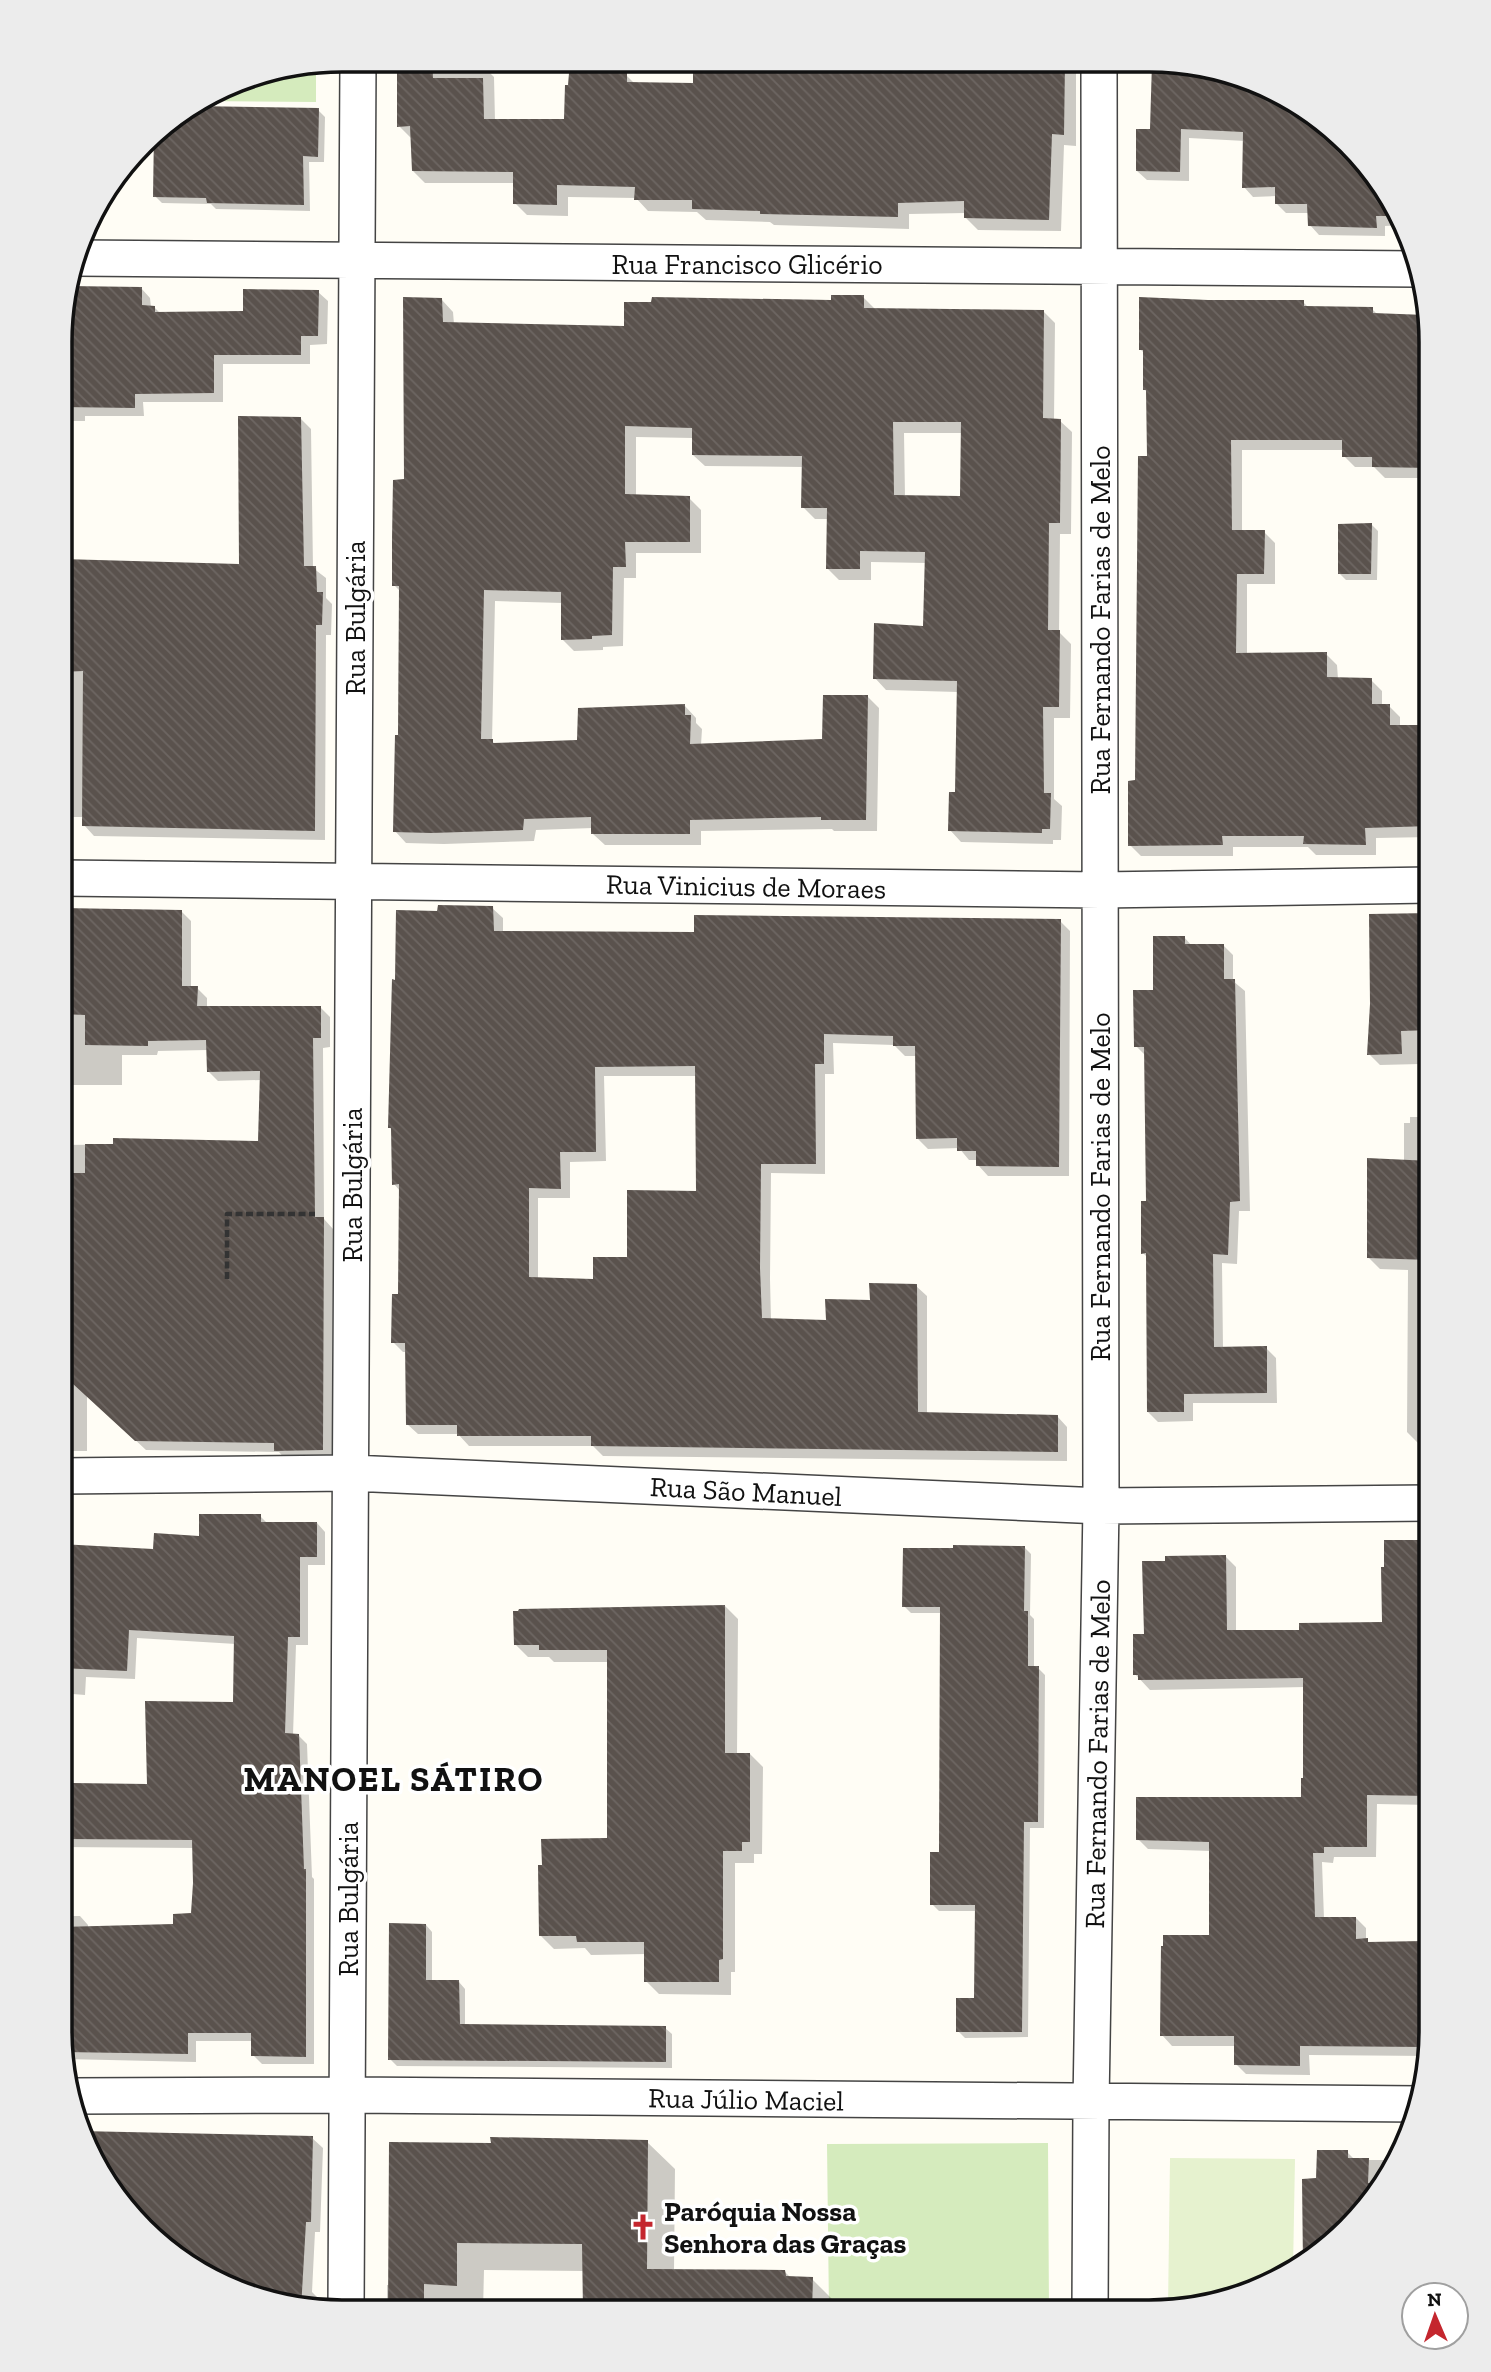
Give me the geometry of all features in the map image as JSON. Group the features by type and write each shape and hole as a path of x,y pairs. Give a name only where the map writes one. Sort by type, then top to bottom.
{"street":[{"name":"Rua Bulgária","path":"346,2300 358,72"},
{"name":"Rua Fernando Farias de Melo","path":"1090,2300 1101,1506 1099,72"},
{"name":"Rua Francisco Glicério","path":"85,258 1409,269"},
{"name":"Rua Vinicius de Moraes","path":"72,878 1100,890 1419,885"},
{"name":"Rua São Manuel","path":"72,1476 351,1473 1101,1506 1419,1503"},
{"name":"Rua Júlio Maciel","path":"80,2096 348,2095 1409,2104"}],"path":[{"path":"227,1279 227,1214 352,1213"}],"green space":[{"path":"316,73 316,102 220,101 271,81"},
{"path":"1048,2143 1049,2300 829,2300 827,2144"},
{"path":"1170,2158 1295,2159 1293,2258 1236,2286 1168,2300"}],"building":[{"path":"397,72 433,72 433,78 483,78 484,119 564,119 565,85 568,85 569,73 577,72 627,73 627,82 693,83 693,72 1065,72 1064,135 1052,134 1049,220 964,218 964,201 898,203 898,217 760,214 760,211 692,209 692,200 634,200 635,187 557,185 557,205 513,204 513,172 412,171 410,126 397,127"},
{"path":"1152,72 1202,77 1253,92 1314,127 1364,177 1388,216 1376,216 1377,228 1308,226 1307,204 1275,204 1275,187 1242,188 1243,132 1181,129 1180,172 1136,171 1136,129 1150,129"},
{"path":"206,108 319,108 318,157 303,156 304,205 207,203 206,198 153,197 154,148 177,127"},
{"path":"78,286 142,287 142,305 155,306 155,312 243,311 243,289 319,290 318,336 301,336 301,355 214,355 214,393 135,394 135,408 72,407 72,324"},
{"path":"831,295 864,295 864,308 1044,310 1043,418 1061,419 1060,523 1049,523 1048,630 1060,630 1059,707 1043,707 1044,793 1051,793 1050,829 1042,829 1042,833 948,831 949,792 955,792 957,681 873,679 874,623 923,626 925,552 860,551 860,569 826,569 827,508 801,508 802,456 692,455 692,428 625,426 625,494 690,496 690,542 625,542 626,567 613,567 612,635 561,640 561,592 484,590 481,739 493,739 493,743 577,740 578,708 685,704 685,715 691,715 690,744 822,739 823,695 868,695 866,820 821,820 821,817 690,820 690,834 591,834 591,817 524,819 523,830 393,832 395,735 398,735 399,586 392,586 393,480 404,479 403,297 442,298 443,322 624,326 624,302 651,302 652,297 831,300","holes":["893,422 961,422 960,496 894,495"]},
{"path":"1139,297 1304,300 1304,306 1373,307 1373,313 1418,315 1419,468 1372,467 1372,457 1342,457 1342,440 1231,440 1232,530 1265,530 1264,574 1237,574 1236,653 1327,652 1327,677 1372,678 1372,704 1390,704 1390,725 1419,725 1419,826 1365,828 1366,845 1303,844 1304,836 1222,836 1223,845 1128,846 1128,781 1135,780 1138,456 1147,456 1143,350 1139,350"},
{"path":"238,416 301,417 304,566 316,566 317,592 323,592 322,625 316,625 315,831 82,826 83,671 72,672 72,559 239,564"},
{"path":"1372,523 1371,574 1338,574 1338,524"},
{"path":"438,905 493,906 494,931 694,932 694,915 1061,919 1059,1167 976,1166 976,1151 957,1151 957,1138 916,1139 915,1046 893,1046 893,1036 824,1034 824,1064 815,1064 816,1164 761,1164 760,1268 762,1318 826,1320 825,1299 870,1300 869,1283 917,1284 918,1412 1058,1415 1058,1452 591,1446 591,1436 457,1436 457,1425 406,1425 405,1343 391,1343 392,1294 398,1294 399,1184 392,1185 391,1128 388,1128 396,910 437,911","holes":["695,1066 696,1191 627,1190 627,1257 593,1257 593,1279 529,1277 529,1188 561,1189 560,1152 596,1152 595,1067"]},
{"path":"72,908 182,910 182,986 198,986 197,1006 321,1006 321,1038 313,1038 315,1217 324,1217 323,1450 274,1451 274,1443 135,1441 72,1383 72,1173 85,1173 85,1144 113,1144 113,1138 258,1141 260,1071 207,1072 206,1040 148,1041 148,1046 85,1045 85,1015 72,1014"},
{"path":"1419,913 1419,1030 1401,1031 1402,1054 1367,1055 1370,1004 1369,914"},
{"path":"1153,936 1185,936 1185,944 1224,944 1224,979 1235,979 1240,1201 1230,1202 1228,1255 1213,1254 1214,1347 1267,1346 1267,1393 1184,1394 1184,1412 1147,1412 1146,1253 1141,1254 1141,1201 1146,1201 1144,1047 1134,1047 1133,990 1153,990"},
{"path":"1367,1158 1419,1160 1419,1260 1367,1258"},
{"path":"199,1514 261,1514 261,1522 317,1522 317,1557 300,1557 300,1637 288,1637 285,1733 299,1734 306,1869 306,2057 251,2056 251,2033 188,2033 188,2054 72,2052 72,1927 173,1924 173,1914 191,1913 193,1883 192,1840 72,1839 72,1783 147,1784 145,1701 233,1702 234,1636 129,1630 127,1671 72,1669 72,1545 153,1549 154,1533 199,1536"},
{"path":"1384,1540 1419,1540 1419,1796 1367,1795 1367,1847 1324,1847 1324,1853 1313,1853 1315,1917 1356,1917 1356,1939 1368,1938 1368,1942 1419,1941 1419,2047 1300,2046 1300,2066 1234,2065 1234,2036 1160,2036 1163,1935 1209,1935 1209,1842 1136,1840 1136,1797 1301,1797 1303,1678 1138,1680 1138,1675 1133,1675 1133,1634 1144,1634 1142,1561 1165,1561 1165,1556 1226,1555 1227,1630 1299,1630 1299,1623 1382,1622 1381,1567 1384,1567"},
{"path":"953,1545 1025,1546 1024,1611 1028,1611 1028,1666 1039,1666 1038,1822 1024,1822 1022,2032 956,2032 956,1998 974,1998 975,1905 930,1905 930,1852 939,1852 940,1607 902,1607 903,1548 953,1548"},
{"path":"725,1605 725,1753 750,1753 750,1842 742,1842 742,1851 723,1851 723,1959 719,1960 719,1982 644,1982 644,1942 577,1942 576,1936 539,1936 538,1865 542,1865 541,1839 607,1838 607,1650 539,1650 539,1645 514,1645 513,1611"},
{"path":"389,1923 426,1924 426,1980 459,1980 460,2024 666,2026 666,2062 388,2060"},
{"path":"91,2131 313,2136 311,2222 306,2222 302,2297 238,2280 177,2245 151,2221 127,2195 108,2166"},
{"path":"490,2137 648,2140 647,2269 785,2270 786,2276 813,2277 812,2300 583,2300 582,2244 457,2243 457,2286 424,2284 424,2300 388,2300 389,2142 491,2143"},
{"path":"1317,2150 1348,2150 1348,2158 1369,2158 1368,2183 1372,2183 1364,2195 1340,2221 1303,2252 1302,2179 1316,2178"}],"place":[{"name":"Paróquia Nossa Senhora das Graças","path":"643,2227"}],"district":[{"name":"MANOEL SÁTIRO","path":"394,1779"}]}
